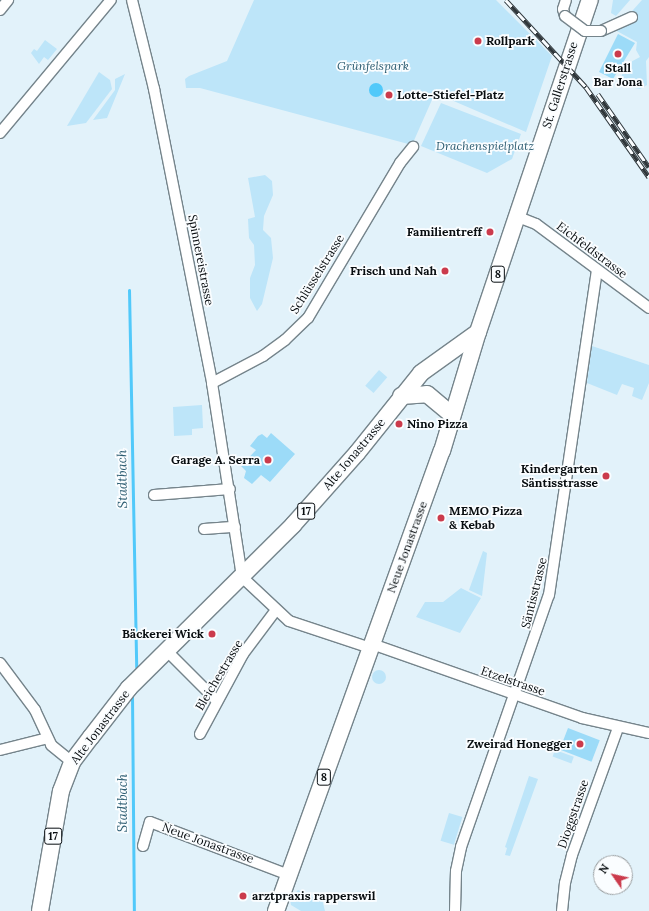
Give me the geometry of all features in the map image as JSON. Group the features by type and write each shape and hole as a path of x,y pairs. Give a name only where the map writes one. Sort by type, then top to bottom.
{"main road":[{"name":"St. Gallerstrasse","path":"518,217 590,0"},
{"name":"Neue Jonastrasse","path":"276,911 452,415 478,332 518,217"},
{"name":"Alte Jonastrasse","path":"40,911 61,791 72,762 129,688 242,577 357,453 401,396 433,361 478,332"},
{"path":"401,396 427,394 452,415"}],"street":[{"path":"0,10 8,0"},
{"path":"0,133 110,0"},
{"name":"Spinnereistrasse","path":"132,0 154,89 212,383 230,489 242,577"},
{"path":"566,0 563,9 565,16 585,31 601,31 632,17"},
{"name":"Schlüsselstrasse","path":"212,383 274,348 308,318 400,163 413,147"},
{"name":"Eichfeldstrasse","path":"518,217 536,224 649,308"},
{"name":"Säntisstrasse","path":"454,911 456,870 461,847 538,631 553,572 597,270"},
{"path":"154,495 230,489"},
{"path":"204,529 235,527"},
{"path":"242,577 289,621 371,646"},
{"name":"Bleichestrasse","path":"200,734 243,654 276,610"},
{"name":"Etzelstrasse","path":"371,646 618,728 649,733"},
{"path":"167,651 217,701"},
{"path":"0,663 35,710 48,738 58,752 72,762"},
{"name":"Dioggstrasse","path":"562,911 565,883 572,855 618,728"},
{"path":"0,750 48,738"},
{"name":"Neue Jonastrasse","path":"143,846 150,822 289,875"}],"green space":[{"name":"Grünfelspark","path":"254,0 496,0 552,56 526,132 435,93 412,145 200,88 186,88 185,79 189,76 227,61"},
{"path":"613,0 630,0 616,16 611,13"},
{"path":"642,0 649,0 649,57 646,61 647,85 640,89 625,86 621,78 625,65 640,57 636,50 637,42 615,30"},
{"path":"45,40 57,49 48,60 44,57 39,64 31,53 34,49 37,51"},
{"path":"99,72 110,80 112,89 86,123 67,126"},
{"path":"125,74 107,118 93,120 115,90 115,79"},
{"name":"Drachenspielplatz","path":"441,103 521,134 512,159 487,173 421,146"},
{"path":"265,175 272,181 273,195 264,216 263,230 271,238 273,258 262,304 257,311 250,298 250,278 255,265 254,245 249,238 248,219 255,217 248,178"},
{"path":"592,346 649,365 649,383 642,400 632,396 634,388 622,384 617,395 587,383"},
{"path":"379,370 387,377 374,393 365,386"},
{"path":"202,405 203,428 192,429 192,435 174,436 173,407"},
{"path":"483,551 487,553 482,596 469,590"},
{"path":"461,588 481,598 460,633 416,617 425,602 443,602"},
{"path":"376,670 382,670 386,674 386,680 382,684 376,684 372,680 372,674"},
{"path":"555,750 574,757 571,763 553,757"},
{"path":"529,776 538,779 510,856 505,855 507,848 505,847"},
{"path":"449,813 462,817 454,845 441,841"},
{"path":"298,890 322,899 325,911 301,911 291,905 290,899"}],"water":[{"path":"373,83 379,83 383,87 383,93 379,97 373,97 369,93 369,87"}],"building":[{"name":"Stall Bar Jona","path":"618,34 635,43 613,79 599,72"},
{"name":"Garage A. Serra","path":"271,433 295,454 270,482 261,475 252,484 244,478 246,471 241,466 256,450 250,446 258,436 262,434 267,438"},
{"name":"Zweirad Honegger","path":"568,728 600,740 591,762 560,749"}],"waterway":[{"name":"Stadtbach","path":"129,290 136,667"},
{"name":"Stadtbach","path":"132,695 134,911"}],"railway":[{"path":"506,0 586,87 649,177"},
{"path":"598,94 649,167"}],"place":[{"name":"Rollpark","path":"478,41"},
{"name":"Stall Bar Jona","path":"618,54"},
{"name":"Lotte-Stiefel-Platz","path":"389,95"},
{"name":"Familientreff","path":"490,232"},
{"name":"Frisch und Nah","path":"445,271"},
{"name":"Nino Pizza","path":"399,424"},
{"name":"Garage A. Serra","path":"268,460"},
{"name":"Kindergarten Säntisstrasse","path":"606,476"},
{"name":"MEMO Pizza & Kebab","path":"441,518"},
{"name":"Bäckerei Wick","path":"212,634"},
{"name":"Zweirad Honegger","path":"580,744"},
{"name":"arztpraxis rapperswil","path":"243,896"}]}
